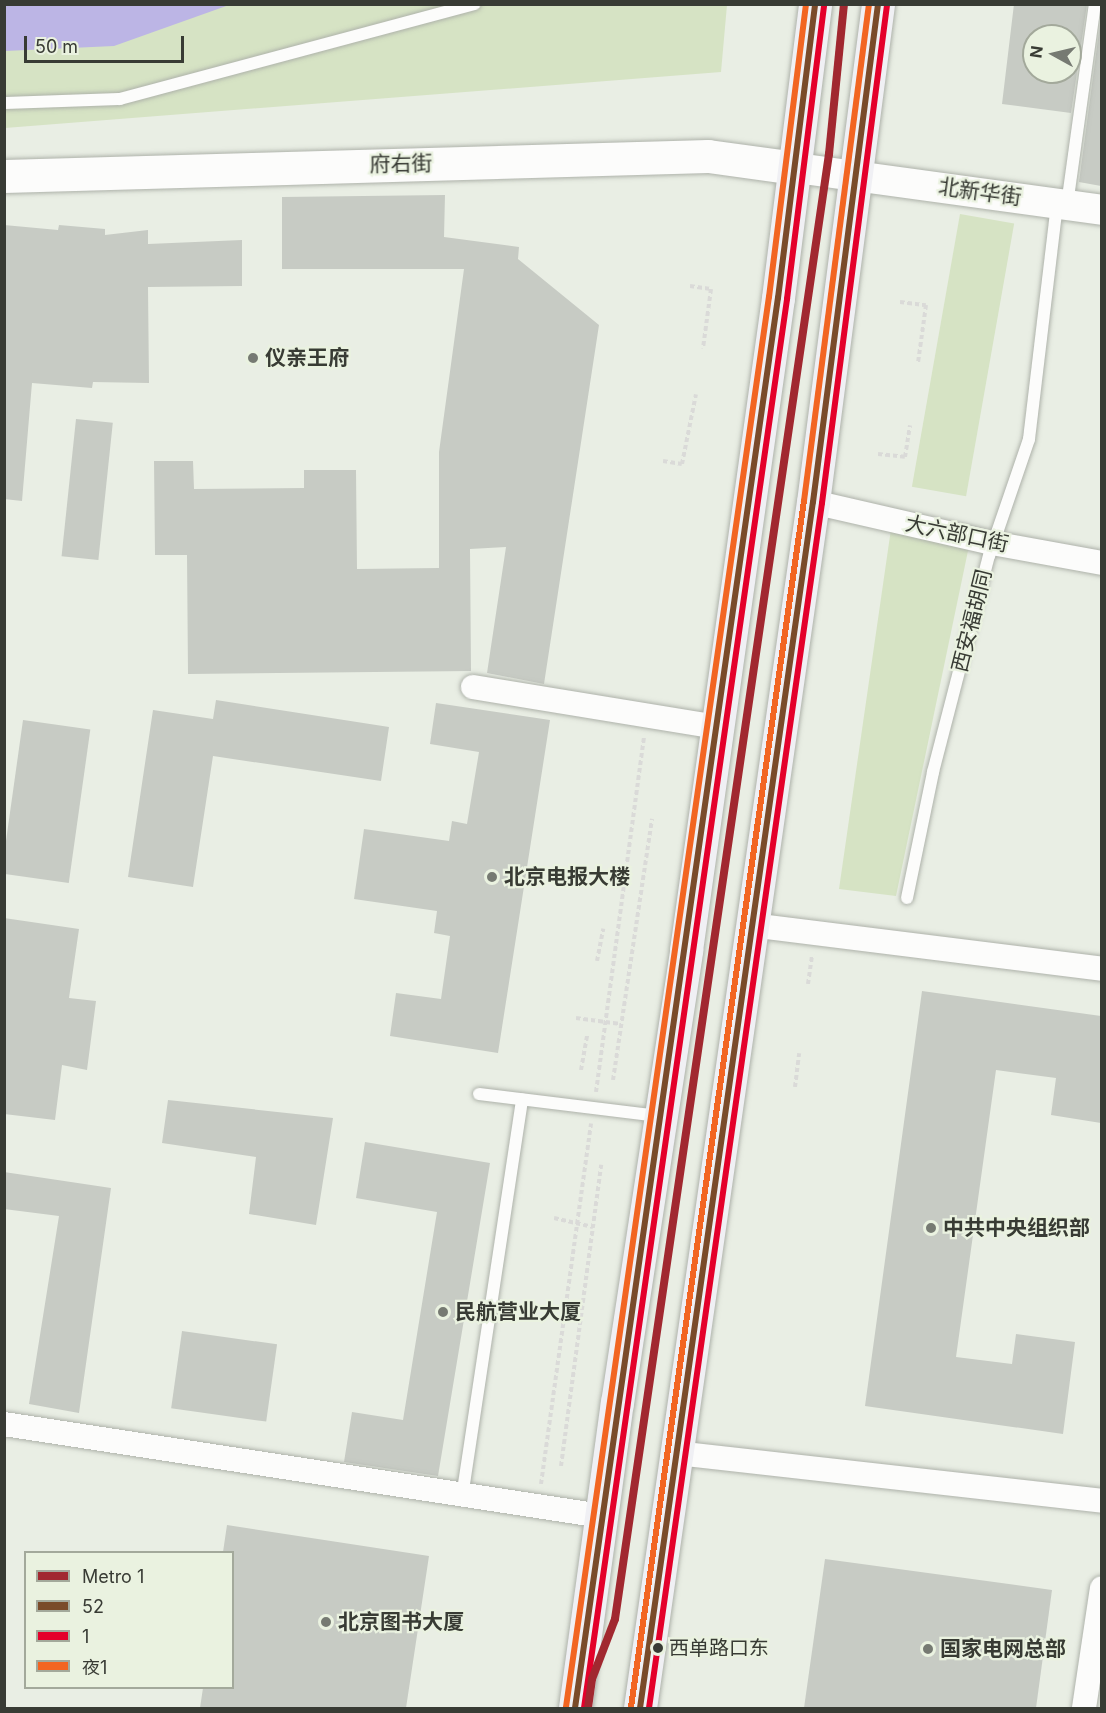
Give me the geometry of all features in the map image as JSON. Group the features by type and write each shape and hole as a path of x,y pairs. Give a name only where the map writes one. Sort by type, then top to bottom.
{"highway":[{"path":"576,1708 796,168 815,4"},
{"path":"640,1708 813,502 858,175 878,4"}],"main road":[{"name":"府右街","path":"4,176 708,156 796,168"}],"street":[{"name":"北新华街","path":"796,168 1101,210"},
{"name":"大六部口街","path":"813,502 992,543 1101,563"},
{"path":"473,687 717,727"},
{"path":"751,925 1101,969"},
{"path":"4,1424 462,1497 602,1516"},
{"path":"676,1453 1101,1501"},
{"path":"1084,1708 1101,1588"}],"lane":[{"path":"4,103 120,99 475,4"},
{"name":"西安福胡同","path":"907,898 933,772 992,543 1029,439 1062,204 1095,4"},
{"path":"479,1094 661,1116"},
{"path":"462,1497 522,1100"}],"path":[{"path":"690,286 711,289 703,348"},
{"path":"900,302 926,305 918,363"},
{"path":"663,461 682,464 696,394"},
{"path":"878,454 905,457 910,425"},
{"path":"614,1080 652,819"},
{"path":"597,961 603,929"},
{"path":"808,984 812,950"},
{"path":"576,1018 621,1024"},
{"path":"581,1070 587,1035"},
{"path":"795,1087 799,1053"},
{"path":"561,1466 601,1165"},
{"path":"554,1218 593,1227"}],"green space":[{"path":"5,5 727,5 721,72 5,128"},
{"path":"960,214 1014,224 966,496 912,487"},
{"path":"891,529 969,546 896,896 839,889"}],"shaded area":[{"path":"4,5 229,5 114,46 5,51"}],"building":[{"path":"1014,4 1087,4 1082,38 1082,24 1022,24 1022,84 1075,84 1071,113 1002,104"},
{"path":"1101,17 1101,186 1079,182"},
{"path":"445,195 444,237 519,247 518,259 599,325 544,684 487,673 506,547 470,549 471,671 188,674 187,555 155,555 154,461 193,461 194,489 304,488 304,470 356,470 357,569 439,568 439,452 464,269 282,269 282,197"},
{"path":"4,225 58,230 59,225 105,229 105,235 148,230 148,244 242,240 242,286 148,287 149,383 93,382 92,388 32,383 22,501 4,499"},
{"path":"76,419 113,423 98,560 62,556"},
{"path":"216,700 389,727 381,781 213,756 193,887 128,877 153,710 213,719"},
{"name":"北京电报大楼","path":"436,703 550,720 498,1053 390,1036 396,993 441,999 450,936 434,933 437,911 354,899 364,829 449,841 452,821 467,824 479,752 430,744"},
{"path":"23,720 90,729 69,883 4,874 4,855"},
{"path":"4,918 79,929 69,998 96,1001 87,1070 62,1065 55,1120 4,1114"},
{"name":"中共中央组织部","path":"922,991 1101,1016 1101,1123 1051,1115 1056,1078 996,1070 956,1357 1012,1364 1016,1334 1075,1342 1063,1434 865,1406"},
{"path":"168,1100 333,1118 316,1225 249,1214 256,1157 162,1143"},
{"name":"民航营业大厦","path":"365,1142 490,1163 438,1476 344,1462 352,1412 403,1420 437,1212 356,1198"},
{"path":"4,1172 111,1188 79,1413 29,1404 59,1216 4,1209"},
{"path":"182,1331 277,1344 266,1422 171,1408"},
{"name":"北京图书大厦","path":"227,1525 429,1556 406,1708 200,1708 203,1689 234,1689 234,1551 223,1551"},
{"name":"国家电网总部","path":"825,1559 1052,1590 1036,1708 804,1708"}],"metro line":[{"name":"1","path":"588,1708 592,1679 615,1619 829,154 844,4"}],"transit line":[{"name":"夜1","path":"566,1707 769,297 806,4"},
{"name":"52","path":"575,1708 778,298 815,4"},
{"name":"夜1","path":"631,1707 804,501 869,4"},
{"name":"52","path":"640,1708 813,502 878,4"},
{"name":"1","path":"584,1708 787,299 824,5"},
{"name":"1","path":"649,1708 822,503 887,5"}],"place":[{"name":"仪亲王府","path":"253,358"},
{"name":"北京电报大楼","path":"492,877"},
{"name":"中共中央组织部","path":"931,1228"},
{"name":"民航营业大厦","path":"443,1312"},
{"name":"北京图书大厦","path":"326,1622"},
{"name":"西单路口东","path":"658,1648"},
{"name":"国家电网总部","path":"928,1649"}]}
